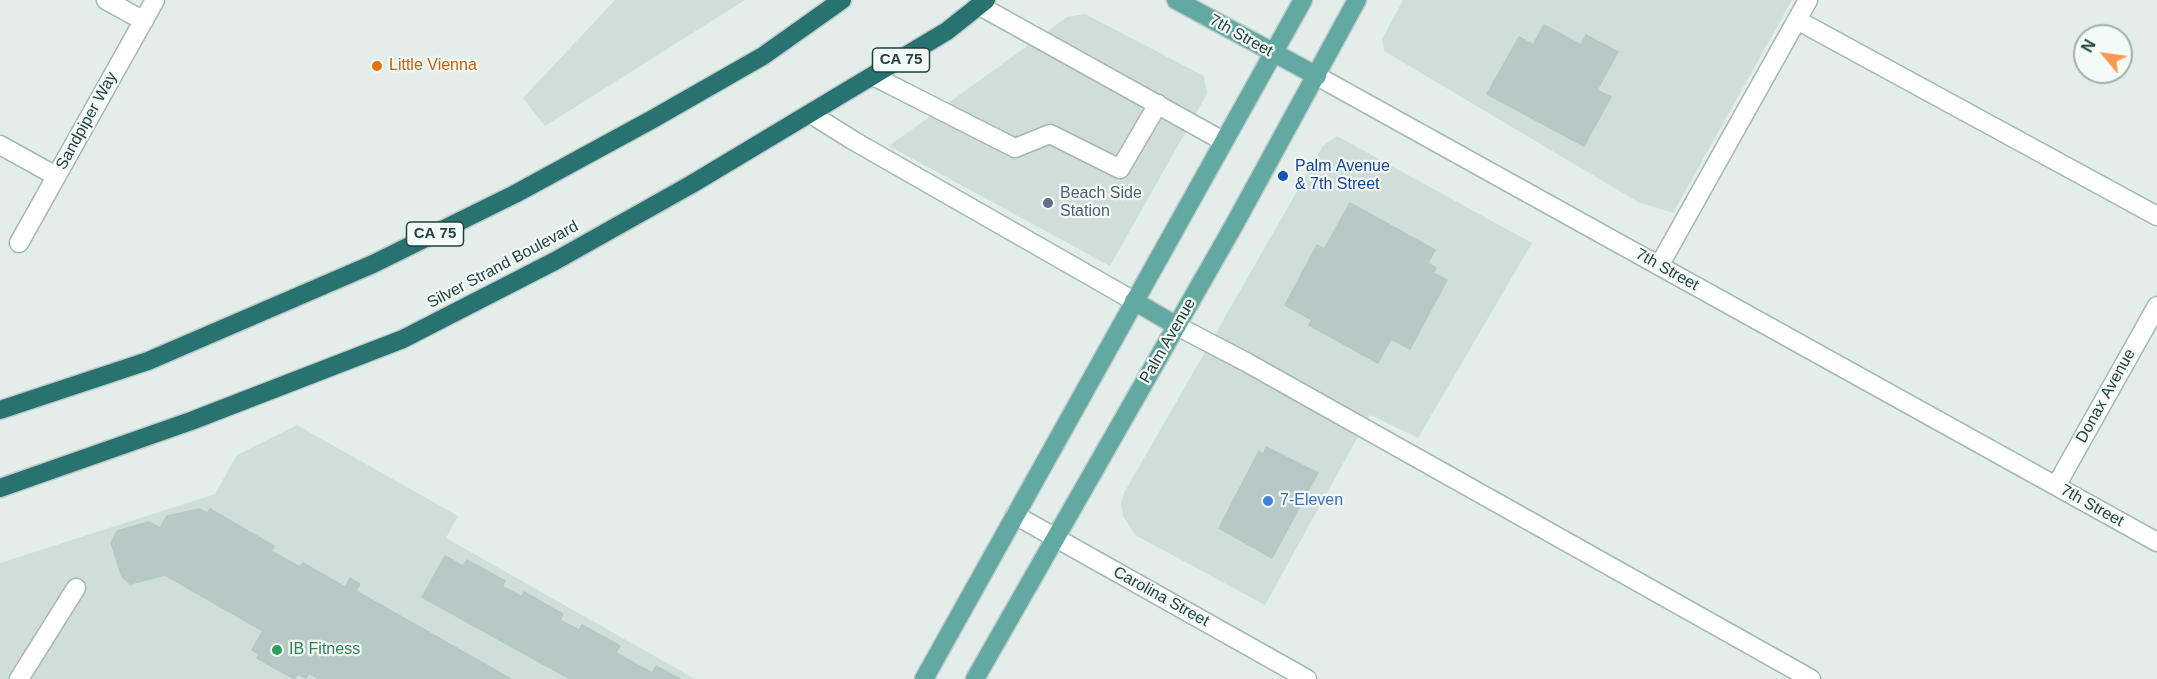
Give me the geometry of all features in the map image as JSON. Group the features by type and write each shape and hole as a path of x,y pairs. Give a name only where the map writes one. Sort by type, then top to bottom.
{"highway":[{"name":"CA 75","path":"0,410 148,361 383,259 515,194 651,120 763,56 842,0"},
{"name":"Silver Strand Boulevard","path":"0,488 191,421 403,339 555,261 811,114 947,31 983,3"}],"main road":[{"name":"7th Street","path":"1176,0 1317,76"},
{"path":"924,679 1303,0"},
{"name":"Palm Avenue","path":"975,679 1177,326 1357,0"},
{"path":"1134,301 1177,326"}],"street":[{"path":"106,0 144,21"},
{"name":"Sandpiper Way","path":"19,243 155,0"},
{"path":"1659,266 1808,0"},
{"path":"983,3 1223,141"},
{"path":"1797,20 2157,216"},
{"path":"873,76 1015,148 1050,134 1120,169 1158,105"},
{"name":"7th Street","path":"1317,76 2157,542"},
{"path":"811,114 854,141 1134,301"},
{"path":"0,145 56,176"},
{"name":"Donax Avenue","path":"2056,486 2157,306"},
{"path":"1177,326 1246,362 1811,679"},
{"name":"Carolina Street","path":"1015,515 1285,673 1307,679"},
{"path":"19,679 76,588"}],"shaded area":[{"path":"615,0 745,0 545,126 523,98"},
{"path":"1403,0 1792,0 1673,213 1638,202 1384,51 1382,39"},
{"path":"1085,14 1204,76 1207,94 1110,266 889,146 1067,17"},
{"path":"1337,136 1532,243 1418,438 1370,415 1265,605 1135,535 1123,516 1121,504 1124,493 1323,146"},
{"path":"297,425 458,516 446,538 695,679 0,679 0,563 215,494 237,455"}],"building":[{"path":"1544,25 1581,45 1586,35 1618,52 1597,90 1611,97 1584,146 1487,94 1519,37 1533,45"},
{"path":"1350,203 1435,250 1428,263 1436,268 1433,273 1447,280 1410,349 1391,339 1378,363 1309,325 1312,320 1285,305 1317,245 1324,249"},
{"name":"7-Eleven","path":"1266,447 1318,473 1272,558 1219,528 1259,451 1263,455"},
{"path":"199,509 207,513 210,509 274,546 271,551 300,567 303,563 345,587 350,578 360,584 306,678 298,674 294,679 257,658 259,654 252,650 263,631 165,575 130,584 122,577 111,543 117,531 149,522 160,528 167,516"},
{"path":"445,556 463,566 467,560 505,581 502,586 522,597 524,592 563,614 560,620 579,630 582,625 620,646 616,653 652,673 656,666 680,679 570,679 422,597"},
{"path":"356,591 511,679 319,679 309,673"}],"place":[{"name":"Little Vienna","path":"377,66"},
{"name":"Palm Avenue & 7th Street","path":"1283,176"},
{"name":"Beach Side Station","path":"1048,203"},
{"name":"7-Eleven","path":"1268,501"},
{"name":"IB Fitness","path":"277,650"}]}
